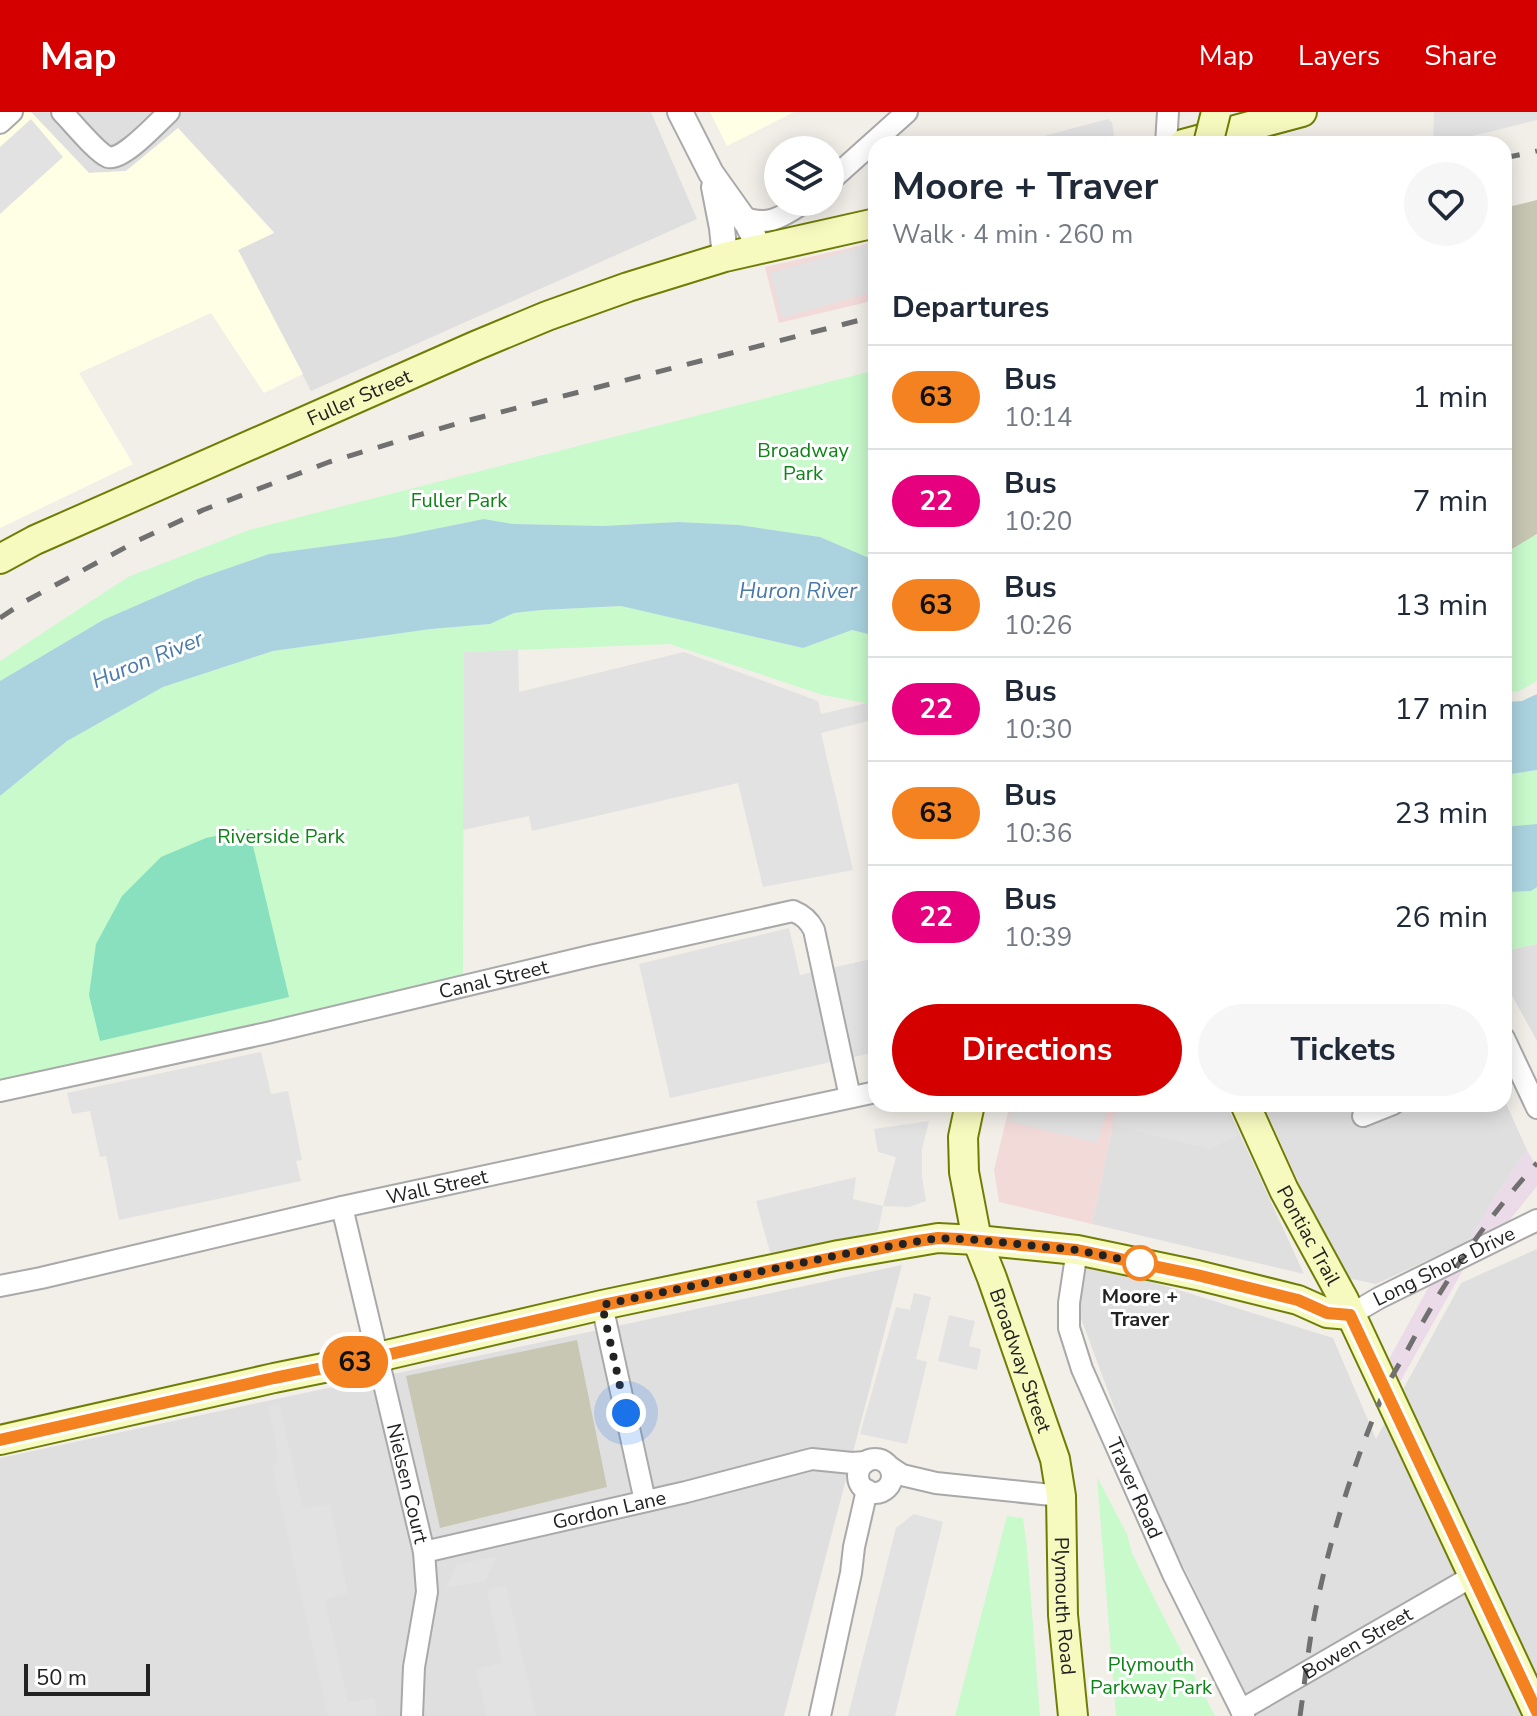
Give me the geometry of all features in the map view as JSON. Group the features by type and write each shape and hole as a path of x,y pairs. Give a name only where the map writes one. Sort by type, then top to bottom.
{"main road":[{"path":"1210,136 1216,112"},
{"path":"1213,136 1302,112"},
{"name":"Fuller Street","path":"0,559 35,540 518,328 628,287 725,257 868,225"},
{"name":"Broadway Street","path":"968,1112 963,1137 964,1172 977,1240 1055,1459 1061,1496"},
{"name":"Pontiac Trail","path":"1249,1112 1284,1190 1350,1315 1537,1712"},
{"path":"0,1440 602,1305 938,1238 1077,1250 1197,1275 1298,1300 1327,1313 1350,1315"},
{"path":"1264,1292 1273,1287 1303,1292 1316,1290 1328,1270"},
{"name":"Plymouth Road","path":"1061,1496 1063,1615 1073,1716"}],"street":[{"path":"0,123 12,112"},
{"path":"62,112 98,149 113,158 127,150 169,112"},
{"path":"680,112 711,173 754,236 760,250"},
{"path":"880,136 907,112"},
{"path":"1166,136 1168,112"},
{"path":"844,168 868,147"},
{"path":"711,173 725,257"},
{"path":"740,216 773,221 781,216"},
{"name":"Canal Street","path":"0,1091 267,1033 605,952 793,911 810,922 814,930 850,1097"},
{"path":"1512,1060 1537,1108"},
{"name":"Wall Street","path":"0,1286 342,1207 868,1094"},
{"path":"1363,1116 1373,1112"},
{"name":"Nielsen Court","path":"342,1207 424,1552 427,1592 414,1667 412,1716"},
{"name":"Long Shore Drive","path":"1350,1315 1537,1220"},
{"name":"Traver Road","path":"1077,1250 1069,1303 1069,1328 1082,1369 1173,1574 1242,1713"},
{"path":"602,1305 645,1501"},
{"name":"Gordon Lane","path":"424,1552 812,1459 852,1463 876,1459 886,1463 877,1484 794,1465"},
{"path":"820,1716 851,1573 865,1547 877,1484 902,1475 936,1483 1061,1496"},
{"name":"Bowen Street","path":"1242,1713 1473,1576"}],"shaded area":[{"path":"0,112 31,112 89,173 126,171 178,128 274,233 238,250 303,374 264,393 211,313 79,373 133,464 0,528"},
{"path":"31,112 651,112 697,219 311,391 238,250 274,232 179,129 126,171 89,173"},
{"path":"710,112 794,112 727,146"},
{"path":"1434,112 1537,112 1537,120 1472,136 1433,136"},
{"path":"31,119 63,157 0,214 0,147"},
{"path":"1108,119 1112,122 1114,136 1044,136"},
{"path":"1537,200 1537,534 1512,549 1512,206"},
{"path":"868,244 868,302 779,323 765,267"},
{"path":"868,245 868,293 782,318 770,273"},
{"path":"518,650 519,692 684,652 818,701 821,714 867,703 868,721 821,733 853,870 763,887 738,783 532,831 529,816 463,830 464,652"},
{"path":"789,928 800,975 868,960 868,1054 670,1098 639,964"},
{"path":"1537,944 1537,1041 1512,996 1512,949"},
{"path":"261,1052 271,1094 288,1091 302,1160 296,1161 301,1181 119,1220 106,1156 100,1157 90,1111 72,1114 67,1093"},
{"path":"1008,1112 1115,1112 1092,1224 999,1202 994,1170"},
{"path":"1010,1112 1107,1112 1097,1143 1008,1121"},
{"path":"1115,1112 1230,1112 1304,1274 1092,1224"},
{"path":"1117,1112 1228,1112 1238,1135 1210,1149 1114,1126"},
{"path":"1267,1112 1510,1112 1527,1150 1467,1242 1376,1284 1342,1277"},
{"path":"929,1121 922,1149 926,1201 909,1207 883,1206 896,1157 878,1152 874,1129"},
{"path":"1527,1150 1537,1168 1537,1186 1508,1222 1467,1242"},
{"path":"856,1177 853,1199 883,1206 878,1231 771,1256 756,1201"},
{"path":"1537,1249 1537,1716 1239,1716 1253,1708 1143,1485 1076,1305 1088,1262 1333,1338 1376,1439 1461,1283"},
{"path":"1467,1263 1400,1382 1388,1361 1433,1279"},
{"path":"902,1265 784,1716 0,1716 0,1458"},
{"path":"914,1293 931,1297 916,1359 927,1362 907,1444 860,1434 896,1307 910,1310"},
{"path":"949,1315 975,1321 969,1346 981,1349 977,1370 938,1361"},
{"path":"577,1340 607,1487 440,1528 406,1376"},
{"path":"279,1404 303,1508 330,1504 348,1593 325,1600 348,1702 374,1698 377,1716 328,1716 272,1465 279,1462 269,1407"},
{"path":"914,1514 943,1522 895,1716 848,1716 896,1528"},
{"path":"497,1556 485,1581 446,1588 456,1565"},
{"path":"506,1585 536,1716 487,1716 476,1669 502,1662 487,1590"}],"green space":[{"name":"Broadway Park","path":"868,372 868,558 820,537 739,525 678,522 603,526 513,524 484,519 395,537 269,554 197,579 103,620 0,681 0,661 128,577 249,530"},
{"path":"1537,534 1537,681 1512,691 1512,549"},
{"name":"Riverside Park","path":"622,606 803,648 852,630 868,634 868,703 823,695 670,644 464,652 463,978 0,1081 0,796 67,741 163,687 273,651 490,624 514,613"},
{"path":"1537,770 1537,944 1512,949 1512,774"},
{"path":"249,829 289,997 100,1041 89,995 96,944 122,896 161,857 206,838"},
{"name":"Plymouth Parkway Park","path":"1097,1477 1127,1534 1132,1553 1157,1604 1215,1716 1116,1716"},
{"name":"Plymouth Parkway Park","path":"1007,1516 1023,1518 1040,1716 955,1716"}],"water":[{"name":"Huron River","path":"484,519 513,524 603,526 678,522 739,525 820,537 868,558 868,634 852,630 803,648 621,606 514,613 490,624 273,651 163,687 67,741 0,796 0,681 103,620 197,579 269,554 395,537"},
{"path":"1537,694 1537,770 1512,774 1512,702"},
{"path":"1537,824 1537,887 1531,891 1512,892 1512,826"}],"railway":[{"path":"1512,156 1537,151"},
{"path":"0,618 139,540 203,510 329,462 462,422 868,318"},
{"path":"1300,1716 1313,1626 1328,1556 1353,1473 1384,1392 1466,1252 1537,1163"}],"bus line":[{"name":"63","path":"0,1440 598,1306 911,1242 938,1238 1077,1250 1197,1275 1298,1300 1327,1313 1350,1315 1537,1712"}],"place":[{"name":"Moore + Traver","path":"1140,1263"}],"route":[{"path":"626,1413 602,1305 839,1255 938,1238 1077,1250 1140,1263"}],"park label":[{"name":"Fuller Park","path":"459,500"}]}
